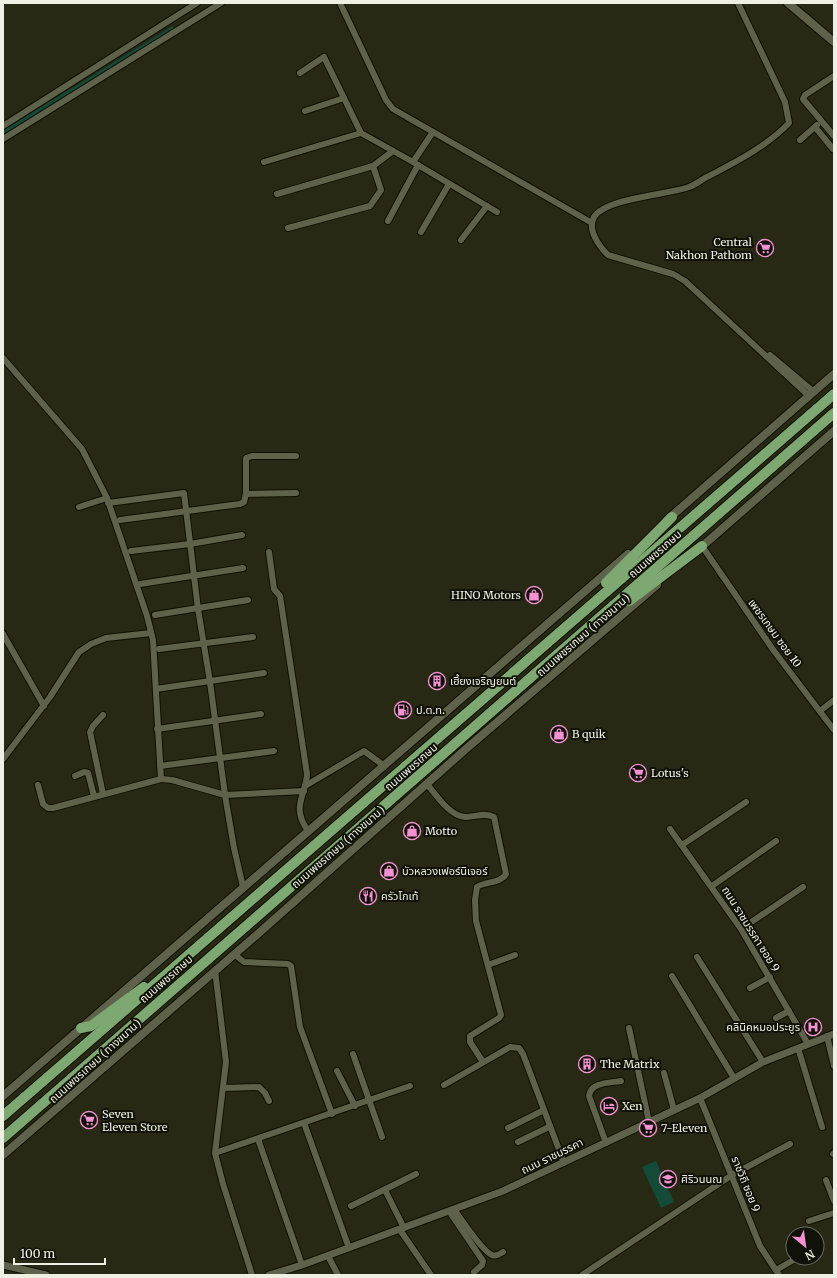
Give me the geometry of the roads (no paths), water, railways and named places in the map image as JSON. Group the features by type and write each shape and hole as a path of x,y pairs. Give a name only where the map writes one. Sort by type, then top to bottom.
{"highway":[{"name":"ถนนเพชรเกษม","path":"3,1116 834,394"},
{"name":"ถนนเพชรเกษม","path":"3,1138 568,647 834,413"},
{"path":"556,634 672,517"},
{"path":"568,647 702,546"},
{"path":"81,1028 91,1026 163,973 169,973"}],"main road":[{"path":"788,3 834,42"},
{"path":"3,1096 672,517 834,374"},
{"name":"ถนนเพชรเกษม (ทางขนาน)","path":"3,1156 427,784 834,431"}],"street":[{"path":"3,126 145,38 197,3"},
{"path":"3,139 221,3"},
{"path":"340,3 389,105 433,132 592,223"},
{"path":"738,3 786,102 789,123 736,162 699,182 688,187 614,204 598,214 592,223 592,229 594,236 608,255 673,274 685,281 811,394"},
{"path":"145,38 150,47"},
{"path":"300,73 324,57 361,133 497,212"},
{"path":"834,76 803,97 806,104 834,136"},
{"path":"304,111 344,98"},
{"path":"800,140 822,122"},
{"path":"815,127 833,149"},
{"path":"388,221 415,164 433,132"},
{"path":"264,162 361,133"},
{"path":"277,194 373,166 393,151"},
{"path":"288,228 370,206 381,190 373,166"},
{"path":"421,232 449,184"},
{"path":"462,240 486,206"},
{"path":"3,358 64,426 82,450 108,500 152,633 161,779"},
{"path":"120,520 240,504 244,502 246,494 246,458 252,456 296,456"},
{"path":"79,508 108,500 183,492 195,576 198,609 210,682 225,795 234,848 243,887"},
{"path":"246,494 296,492"},
{"path":"131,551 190,544 242,535"},
{"name":"เพชรเกษม ซอย 10","path":"702,546 774,650 834,730"},
{"path":"269,552 274,589 280,596 307,774 300,816 308,831"},
{"path":"140,584 243,568"},
{"path":"155,615 248,600"},
{"path":"3,759 44,706 68,672 79,652 91,644 106,638 152,633"},
{"path":"3,634 6,646 44,706"},
{"path":"159,649 253,637"},
{"path":"156,689 264,673"},
{"path":"820,711 834,700"},
{"path":"157,729 261,714"},
{"path":"103,715 93,726 90,732 103,794"},
{"path":"160,766 274,751"},
{"path":"38,785 44,804 48,808 53,808 161,779 172,780 225,795 305,789 364,751 383,766"},
{"path":"75,776 84,772 88,773 94,796"},
{"path":"427,784 456,814 466,817 482,815 494,817 506,874 501,880 481,884 477,887 475,900 476,921 501,1015 499,1018 470,1036 470,1042 483,1062"},
{"path":"682,845 746,802"},
{"name":"ถนน ราชมรรคา ซอย 9","path":"670,829 712,886 741,929 808,1044"},
{"path":"712,886 776,841"},
{"path":"741,929 803,887"},
{"path":"234,954 244,962 288,964 291,966 300,1027 332,1114"},
{"path":"488,965 514,955"},
{"path":"697,957 763,1062"},
{"path":"216,970 226,1062 215,1153 223,1184 252,1275"},
{"path":"672,976 734,1078"},
{"path":"750,988 770,977"},
{"path":"776,1018 789,1011"},
{"path":"629,1028 649,1122"},
{"path":"832,1035 834,1066"},
{"name":"ถนน ราชมรรคา","path":"269,1275 328,1256 503,1191 700,1098 763,1062 832,1035"},
{"path":"444,1086 510,1047 519,1048 524,1054 549,1126 564,1163"},
{"path":"798,1048 822,1127"},
{"path":"353,1054 382,1137"},
{"path":"337,1071 355,1106"},
{"path":"664,1073 674,1110"},
{"path":"606,1143 588,1096 590,1090 594,1086 621,1081"},
{"path":"215,1153 410,1086"},
{"path":"223,1088 259,1087 266,1093 269,1101"},
{"name":"ราชวิถี ซอย 9","path":"700,1098 760,1246 777,1272"},
{"path":"508,1128 544,1110"},
{"path":"304,1123 349,1248"},
{"path":"518,1142 549,1126"},
{"path":"258,1139 302,1265"},
{"path":"582,1275 732,1175 790,1144"},
{"path":"351,1206 416,1174"},
{"path":"826,1180 834,1201"},
{"path":"385,1190 402,1229 431,1275"},
{"path":"451,1210 491,1255 496,1256 504,1252"},
{"path":"451,1210 483,1261 482,1265 474,1272"},
{"path":"809,1221 834,1212"},
{"path":"328,1256 338,1275"},
{"path":"3,1265 46,1275"},
{"path":"777,1272 786,1266"}],"waterway":[{"path":"3,134 172,30"}],"place":[{"name":"Central Nakhon Pathom","path":"765,248"},
{"name":"HINO Motors","path":"534,595"},
{"name":"เฮี้ยงเจริญยนต์","path":"437,681"},
{"name":"ป.ต.ท.","path":"403,710"},
{"name":"B quik","path":"559,734"},
{"name":"Lotus's","path":"638,773"},
{"name":"Motto","path":"412,831"},
{"name":"บัวหลวงเฟอร์นิเจอร์","path":"389,871"},
{"name":"ครัวโกเท้","path":"368,896"},
{"name":"คลินิคหมอประยูร","path":"813,1027"},
{"name":"The Matrix","path":"587,1064"},
{"name":"Xen","path":"609,1106"},
{"name":"Seven Eleven Store","path":"89,1120"},
{"name":"7-Eleven","path":"648,1128"},
{"name":"ศิริวนนณ","path":"668,1179"}]}
